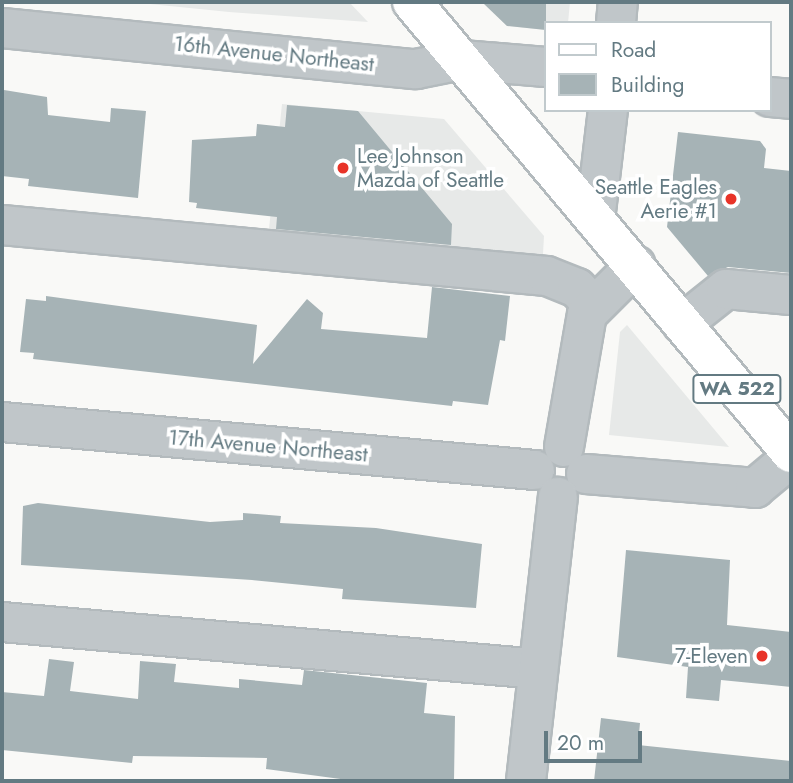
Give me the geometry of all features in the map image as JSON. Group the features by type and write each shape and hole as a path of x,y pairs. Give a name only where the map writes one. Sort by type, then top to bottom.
{"main road":[{"name":"WA 522","path":"412,2 636,265 791,456"}],"street":[{"path":"616,21 618,2"},
{"name":"16th Avenue Northeast","path":"2,28 416,69 462,60 544,67"},
{"path":"772,97 791,99"},
{"path":"595,220 608,112"},
{"path":"2,225 547,276 577,288 592,304"},
{"path":"526,781 560,472 583,326 592,304 636,265"},
{"path":"682,324 726,289 791,295"},
{"name":"17th Avenue Northeast","path":"2,422 755,488 791,456"},
{"path":"2,622 538,669"}],"shaded area":[{"path":"130,2 349,2 368,22 229,12"},
{"path":"482,2 570,2 568,21 544,21 544,30 507,26"},
{"path":"282,104 444,119 544,236 542,272 267,248"},
{"path":"627,325 729,447 609,435 620,332"}],"building":[{"path":"482,2 546,2 544,30 507,26"},
{"path":"4,90 47,97 48,115 110,122 111,108 146,111 138,198 28,186 29,179 2,176"},
{"name":"Lee Johnson Mazda of Seattle","path":"287,105 358,111 452,224 451,245 276,229 277,217 196,208 197,203 189,202 192,140 256,136 257,124 285,127"},
{"name":"Seattle Eagles Aerie #1","path":"678,132 760,141 766,149 764,168 791,171 791,273 728,267 708,276 667,227"},
{"path":"432,287 510,296 505,341 500,340 488,405 453,401 452,406 33,359 34,353 20,352 26,299 46,301 46,296 257,325 253,364 307,299 323,313 321,329 427,338"},
{"path":"38,503 210,522 243,520 243,513 281,516 280,523 376,528 482,544 476,608 342,599 343,589 252,580 21,565 23,506"},
{"path":"626,550 730,560 727,625 791,632 791,687 721,680 719,701 686,698 688,667 617,657"},
{"path":"49,659 74,662 70,691 138,699 140,661 176,664 174,682 239,688 239,679 302,685 304,670 427,683 424,713 455,716 454,781 348,780 266,769 267,758 133,756 132,763 2,750 2,692 44,696"},
{"path":"601,718 640,723 638,745 791,761 791,781 594,781"}],"place":[{"name":"Lee Johnson Mazda of Seattle","path":"343,168"},
{"name":"Seattle Eagles Aerie #1","path":"731,199"},
{"name":"7-Eleven","path":"762,656"}]}
